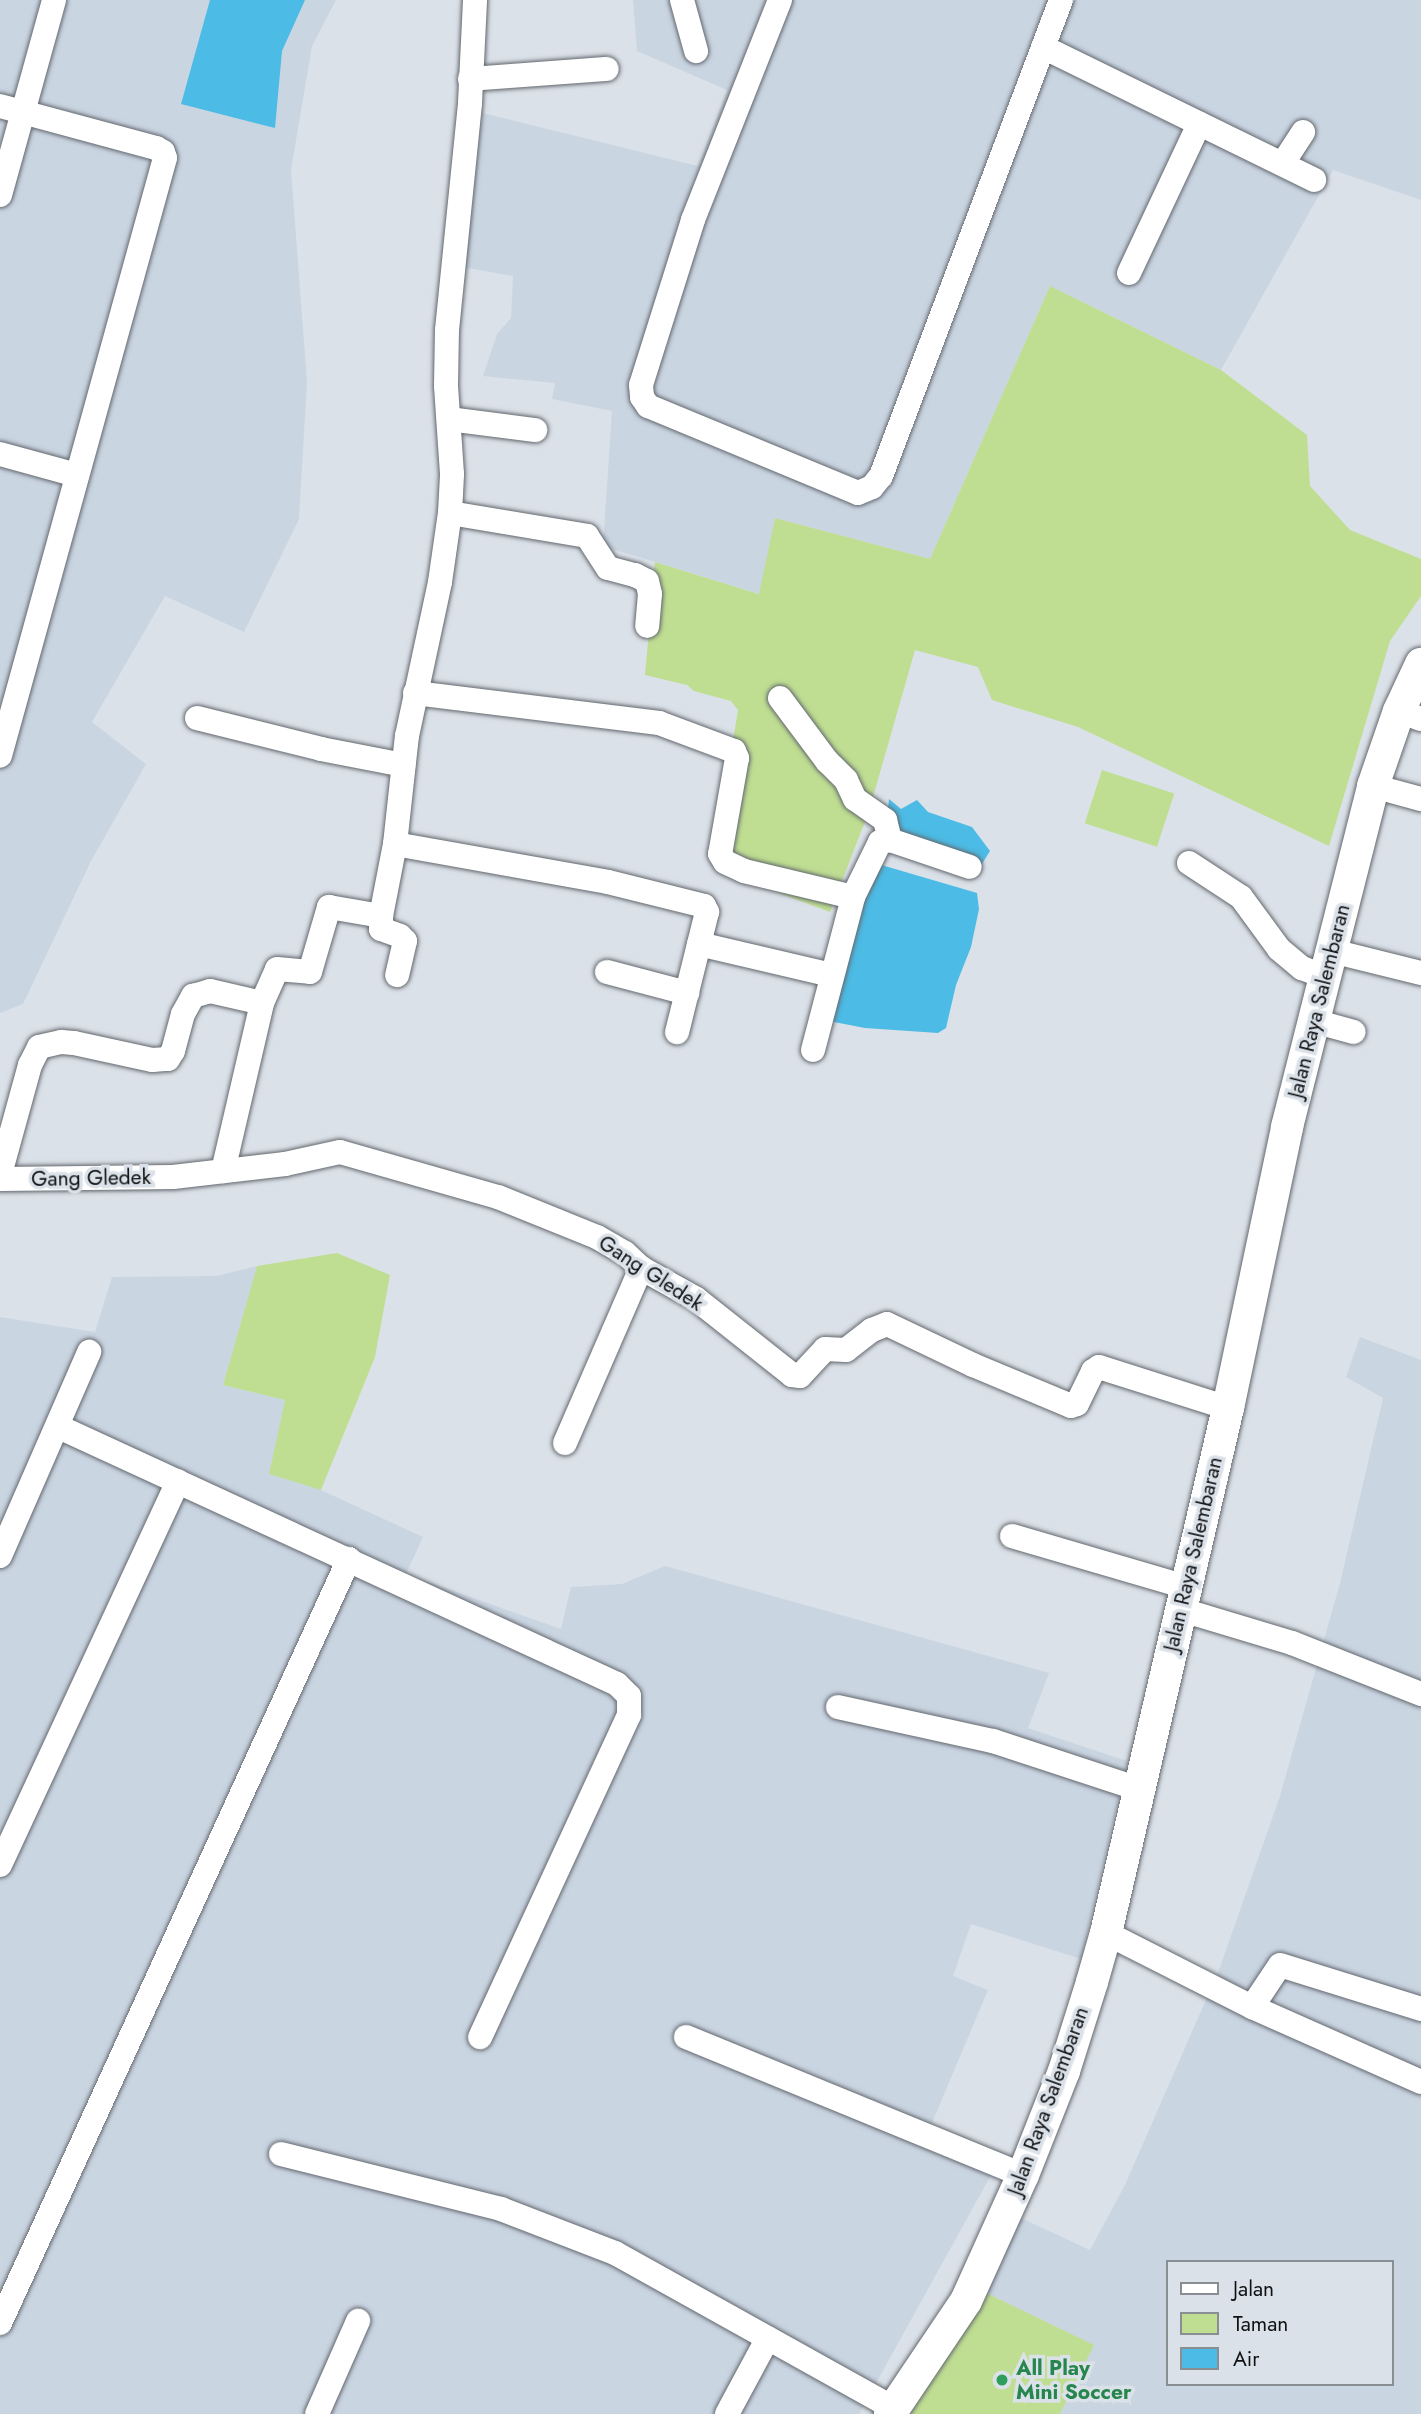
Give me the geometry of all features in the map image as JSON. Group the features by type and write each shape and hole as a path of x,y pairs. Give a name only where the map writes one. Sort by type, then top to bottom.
{"main road":[{"name":"Jalan Raya Salembaran","path":"892,2411 967,2301 1023,2175 1064,2071 1106,1933 1228,1408 1287,1127 1373,786 1410,715 1421,664"}],"street":[{"path":"0,195 11,109 54,0"},
{"path":"397,975 405,941 400,936 380,929 381,916 395,844 403,765 415,693 440,583 450,513 447,330 475,0"},
{"path":"682,0 696,51"},
{"path":"780,0 693,220 642,385 642,397 648,406 858,493 872,488 881,475 1061,0"},
{"path":"1043,47 1314,180"},
{"path":"470,79 607,69"},
{"path":"0,756 165,158 163,152 156,148 11,109"},
{"path":"1129,273 1199,124"},
{"path":"1283,163 1303,132"},
{"path":"449,419 535,430"},
{"path":"0,454 77,475"},
{"path":"450,513 587,536 608,569 635,575 647,581 650,594 647,626"},
{"path":"415,693 660,723 734,751 737,758 720,854 725,862 744,871 853,897"},
{"path":"780,698 827,761 846,780 855,799 885,820 890,841"},
{"path":"197,719 321,749 403,765"},
{"path":"1373,786 1421,799"},
{"path":"813,1050 853,897 880,842 890,841 970,867"},
{"path":"395,844 608,883 704,906 708,912 677,1032"},
{"path":"1189,863 1241,897 1279,949 1302,968 1329,964 1421,973"},
{"path":"223,1171 262,1003 277,969 310,972 329,907 381,916"},
{"path":"699,944 831,975"},
{"path":"607,972 687,993"},
{"path":"0,1174 30,1065 39,1047 61,1042 74,1043 163,1060 173,1051 183,1014 193,996 210,991 262,1003"},
{"path":"1314,1021 1354,1032"},
{"name":"Gang Gledek","path":"0,1179 173,1177 285,1164 340,1152 368,1157 498,1197 572,1226 625,1253 640,1268 695,1298 794,1376 800,1376 825,1349 846,1350 872,1330 887,1324 973,1365 1071,1406 1077,1404 1093,1371 1100,1367 1228,1408"},
{"path":"565,1443 640,1268"},
{"path":"0,1556 59,1427 89,1352"},
{"path":"59,1427 617,1684 629,1696 629,1715 480,2037"},
{"path":"0,1865 178,1481"},
{"path":"1012,1536 1182,1598 1421,1694"},
{"path":"0,2323 349,1559"},
{"path":"838,1707 993,1741 1139,1788"},
{"path":"1106,1933 1252,2007 1421,2082"},
{"path":"1252,2007 1280,1965 1421,2010"},
{"path":"685,2037 1023,2175"},
{"path":"281,2154 500,2209 615,2253 892,2411"},
{"path":"317,2414 358,2321"},
{"path":"727,2414 768,2338"}],"shaded area":[{"path":"0,0 336,0 312,46 291,170 307,382 299,519 244,632 165,596 92,722 146,764 91,861 23,1004 0,1013"},
{"path":"633,0 1421,0 1421,200 1333,170 1221,370 1050,286 930,559 775,518 760,594 603,546 612,411 552,399 555,383 483,376 497,334 511,318 513,276 462,267 479,112 698,166 727,90 637,51"},
{"path":"257,1266 223,1385 285,1400 270,1474 321,1490 423,1537 406,1574 561,1629 571,1587 622,1584 665,1566 1049,1673 1028,1728 1127,1761 1081,1959 971,1924 953,1976 988,1990 929,2130 1001,2157 859,2414 0,2414 0,1317 95,1332 112,1277 217,1276"},
{"path":"1360,1337 1421,1360 1421,2414 1060,2414 1093,2345 980,2290 1012,2214 1090,2250 1125,2185 1219,1970 1280,1796 1340,1583 1383,1398 1346,1377"}],"green space":[{"path":"1050,286 1221,370 1307,435 1310,486 1350,530 1421,559 1421,596 1390,641 1329,846 1078,727 992,700 978,667 915,650 869,811 830,912 725,873 713,862 738,710 731,701 694,691 687,685 645,675 655,562 759,594 775,518 930,559"},
{"path":"1102,770 1174,793 1157,847 1085,823"},
{"path":"337,1253 390,1275 375,1357 321,1490 269,1474 285,1400 223,1385 257,1266"},
{"name":"All Play Mini Soccer","path":"980,2290 1094,2345 1060,2414 908,2414"}],"water":[{"path":"210,0 305,0 282,51 275,128 181,104"},
{"path":"889,799 901,809 917,800 928,812 972,827 990,851 980,867 898,841 887,818"},
{"path":"878,864 977,893 979,909 971,947 956,985 946,1028 938,1033 865,1028 834,1022 825,1014 829,994"}],"place":[{"name":"All Play Mini Soccer","path":"1002,2380"}]}
